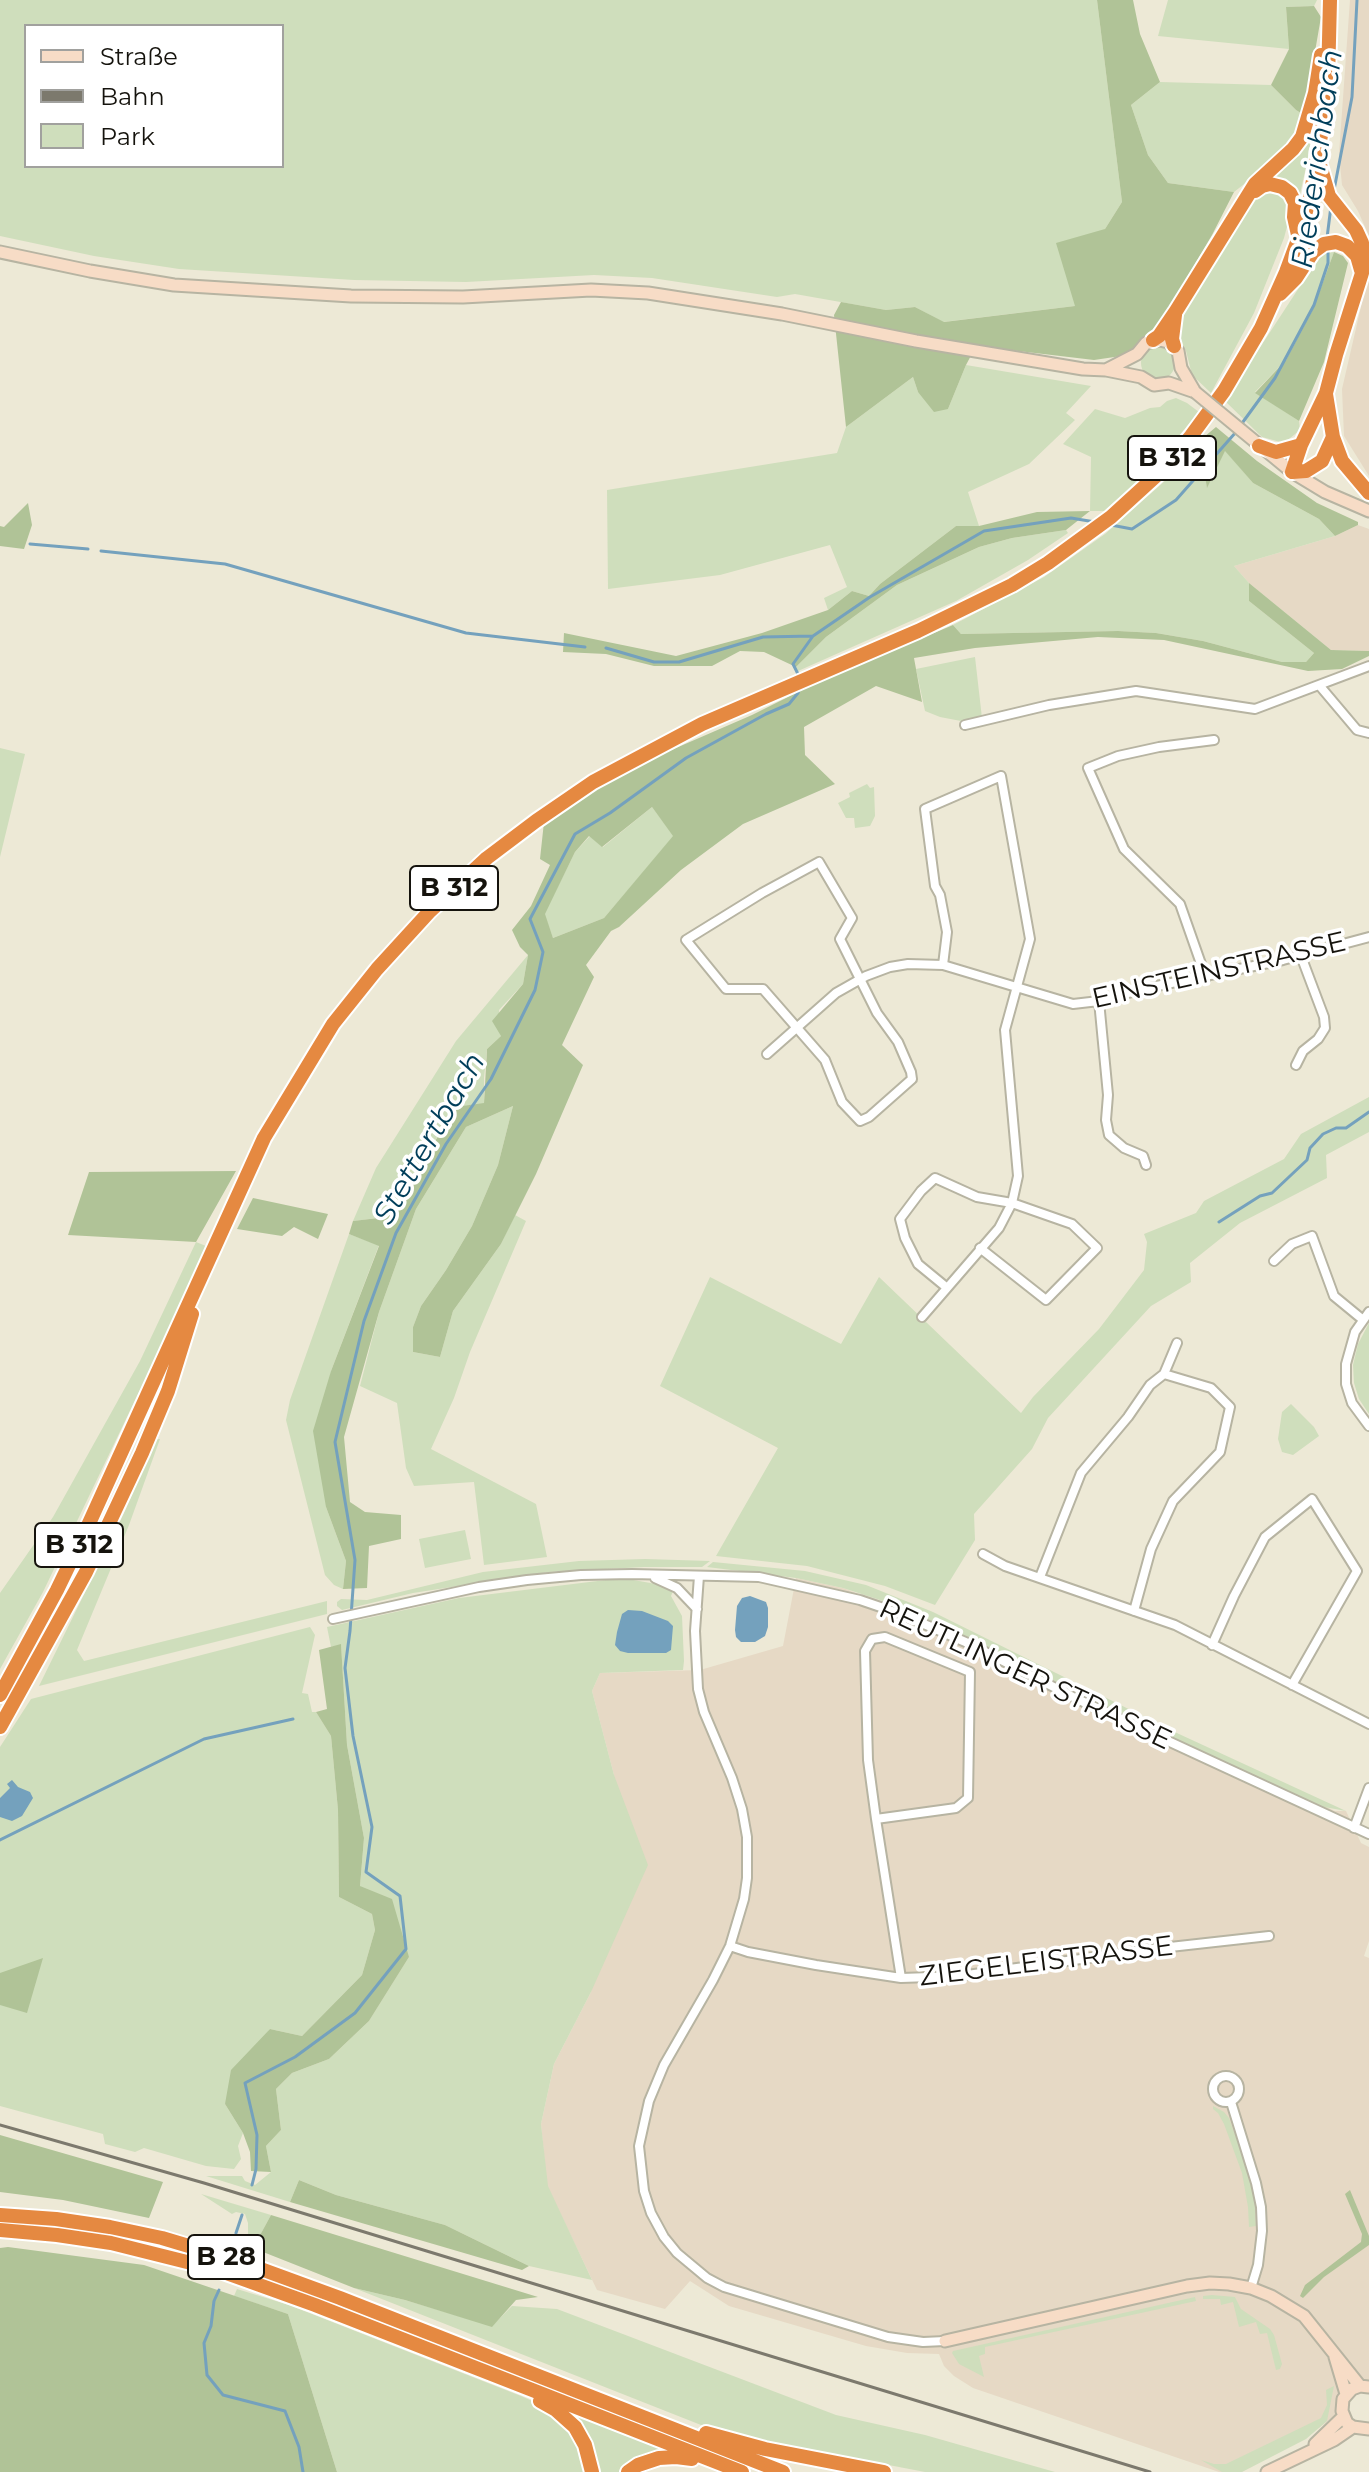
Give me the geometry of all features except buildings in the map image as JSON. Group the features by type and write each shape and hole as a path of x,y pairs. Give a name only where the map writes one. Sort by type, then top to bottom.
{"highway":[{"name":"B 312","path":"3,1690 86,1530 264,1138 333,1024 377,969 441,900 487,858 593,782 702,724 918,631 1012,585 1111,517 1157,475 1191,436 1243,361 1275,300 1299,237 1318,157 1328,80 1330,0"},
{"path":"1153,340 1176,311 1255,184 1302,137 1315,93 1329,20"},
{"path":"1318,157 1329,196 1356,230 1364,257 1326,393 1301,445 1292,472 1306,471 1322,461 1333,437"},
{"path":"1245,199 1262,186 1282,187 1290,193 1295,203 1294,217 1299,237"},
{"path":"1275,300 1296,278 1313,252 1329,243 1347,246 1357,256 1362,273"},
{"path":"1174,346 1176,311"},
{"path":"1326,393 1333,437 1342,461 1369,493"},
{"path":"1259,446 1276,452 1301,445"},
{"name":"B 312","path":"1,1725 86,1572 142,1453 168,1391 203,1275"},
{"name":"B 28","path":"1,2214 110,2227 214,2253 340,2298 783,2472"},
{"name":"B 28","path":"0,2230 111,2243 189,2262 290,2296 742,2472"},
{"path":"502,2379 556,2410 575,2427 585,2445 592,2472"},
{"path":"652,2421 678,2424 765,2449 884,2472"},
{"path":"628,2472 659,2458 676,2457 726,2466"}],"main road":[{"path":"0,252 174,285 292,293 447,297 591,290 648,293 782,314 1067,367 1106,370 1141,377 1154,385 1169,383 1195,392"},
{"path":"1106,370 1137,354 1153,340 1174,346 1180,356 1181,368 1195,392 1292,472 1325,492 1369,511"},
{"path":"1137,354 1136,366 1141,377"},
{"path":"1169,383 1181,368"},
{"path":"945,2341 1187,2286 1210,2283 1251,2288 1304,2316 1364,2387 1346,2394"},
{"path":"1335,2356 1346,2394 1342,2405 1343,2417 1353,2427 1368,2430"},
{"path":"1304,2453 1343,2417"},
{"path":"1267,2472 1334,2440 1353,2427"}],"street":[{"path":"965,725 1049,705 1136,691 1255,709 1369,666"},
{"path":"1319,685 1357,730 1369,733"},
{"path":"1206,978 1180,904 1124,849 1088,768 1118,756 1214,740"},
{"path":"922,1317 999,1228 1012,1203 1018,1176 1005,1030 1030,939 1001,776 925,809 935,886 940,895 947,932 943,965"},
{"path":"819,862 852,918 840,939 860,979 882,1022 898,1042 912,1079 869,1117 860,1121 842,1102 825,1060 763,989 726,989 686,940 819,862"},
{"name":"EINSTEINSTRASSE","path":"767,1054 836,993 890,967 943,965 1073,1004 1206,978 1369,937"},
{"path":"1296,1065 1303,1051 1318,1039 1325,1028 1324,1017 1301,956"},
{"path":"1099,1001 1109,1135 1124,1148 1143,1156 1146,1165"},
{"path":"946,1287 918,1264 900,1219 935,1178 977,1197 1012,1203 1072,1224 1097,1248 1046,1300 980,1248"},
{"path":"1274,1261 1292,1244 1312,1236 1334,1296 1366,1316 1355,1332 1348,1352 1346,1384 1352,1403 1369,1426"},
{"path":"1040,1577 1081,1473 1128,1417 1150,1385 1164,1374 1177,1343"},
{"path":"1134,1611 1151,1549 1162,1524 1173,1501 1220,1452 1230,1407 1211,1388 1164,1374"},
{"path":"1212,1645 1265,1537 1312,1499 1357,1571 1292,1685"},
{"path":"983,1554 1005,1566 1175,1625 1369,1724"},
{"name":"REUTLINGER STRASSE","path":"333,1619 479,1587 581,1575 759,1577 860,1600 901,1614 1369,1834"},
{"path":"647,1575 677,1588 697,1609"},
{"path":"699,1576 698,1689 742,1809 747,1837 747,1878 730,1946 664,2065 643,2120 640,2165 651,2213 677,2253 707,2278 724,2287 888,2337 923,2342 945,2341"},
{"path":"876,1819 956,1808 968,1798 970,1672 885,1637 872,1639 865,1651 868,1760 876,1819 901,1978"},
{"path":"1354,1828 1369,1788"},
{"name":"ZIEGELEISTRASSE","path":"730,1946 816,1965 901,1978 955,1976 1269,1936"},
{"path":"1231,2102 1261,2207 1261,2242 1251,2288"}],"shaded area":[{"path":"1350,0 1369,0 1369,236 1342,185 1339,154"},
{"path":"1369,272 1369,476 1344,436 1342,389"},
{"path":"1358,525 1369,529 1369,651 1331,650 1249,583 1234,566 1335,536"},
{"path":"796,1578 843,1588 929,1620 1335,1811 1346,1811 1361,1843 1369,1847 1369,1941 1364,1956 1369,1958 1369,2381 1361,2378 1340,2388 1335,2415 1319,2428 1231,2472 1219,2472 973,2388 944,2366 939,2354 907,2353 866,2346 729,2306 690,2281 665,2309 597,2290 547,2186 541,2124 554,2064 591,1992 614,1775 592,1691 600,1673 700,1670 783,1646"}],"green space":[{"path":"0,0 1097,0 1122,202 1105,229 1075,306 943,322 915,307 886,310 795,294 777,297 652,278 594,275 466,282 354,280 179,269 94,256 0,236"},
{"path":"1097,0 1133,0 1140,34 1160,82 1131,105 1148,155 1168,183 1234,192 1212,235 1162,320 1128,355 1094,360 976,346 948,409 934,412 918,392 913,377 846,427 834,315 841,302 886,310 915,307 944,322 1075,306 1056,243 1105,229 1122,202"},
{"path":"1168,0 1317,0 1314,6 1286,7 1289,49 1158,36"},
{"path":"1314,6 1321,17 1304,115 1271,85 1289,49 1286,7"},
{"path":"1160,82 1271,85 1304,115 1297,135 1234,192 1168,183 1148,155 1131,105"},
{"path":"1316,101 1311,145 1300,194 1286,182 1262,180 1291,157"},
{"path":"1263,190 1277,190 1286,196 1292,208 1284,238 1254,313 1211,393 1192,375 1186,351 1177,334 1180,314 1248,203"},
{"path":"1334,252 1313,309 1286,360 1255,392 1299,421 1300,430 1284,443 1262,437 1225,401 1321,254"},
{"path":"1334,252 1343,256 1348,263 1324,362 1299,421 1255,393 1286,360 1313,309"},
{"path":"1158,346 1170,351 1175,363 1170,375 1158,380 1146,375 1141,363 1146,351"},
{"path":"966,365 1091,386 1066,413 1075,420 1029,464 968,492 979,526 956,526 880,584 869,596 852,591 828,610 824,598 847,587 830,545 720,575 608,589 607,490 837,453 846,427 913,377 918,392 948,409"},
{"path":"1176,398 1199,412 1156,463 1126,492 1104,511 1090,511 1091,457 1063,444 1095,409 1125,418 1160,407"},
{"path":"1216,427 1257,461 1317,503 1358,522 1358,525 1335,536 1319,519 1253,483 1225,451 1207,488 1202,459 1204,437"},
{"path":"1204,437 1202,459 1207,487 1225,450 1253,483 1319,519 1335,536 1234,566 1249,583 1249,601 1314,653 1306,662 1282,662 1203,641 1156,633 961,634 953,625 1044,577 1105,534 1175,472"},
{"path":"28,503 32,525 24,549 0,546 0,526 4,527"},
{"path":"1090,511 1066,530 1012,538 979,547 897,585 826,637 796,667 764,652 740,651 712,666 654,666 606,654 563,652 564,633 676,656 762,633 828,610 852,591 869,596 880,584 956,526 979,526 1037,512"},
{"path":"1066,530 1068,533 1028,560 956,601 798,671 796,667 826,637 897,585 979,547 1012,538"},
{"path":"1249,583 1331,650 1369,651 1369,656 1342,669 1308,671 1164,640 1098,637 975,648 914,658 922,702 876,686 804,727 805,755 835,784 743,824 681,870 611,931 586,965 594,977 562,1045 583,1065 536,1174 501,1244 453,1311 440,1357 413,1352 413,1327 421,1306 472,1226 498,1165 513,1106 466,1127 416,1209 379,1312 344,1437 350,1502 365,1512 401,1515 401,1539 369,1546 367,1588 343,1589 346,1561 326,1507 313,1431 331,1371 379,1246 349,1234 353,1221 387,1217 455,1107 484,1103 487,1049 501,1036 492,1021 523,984 528,955 520,947 512,930 531,906 550,865 540,859 544,822 618,776 669,751 814,684 953,625 961,634 1156,633 1203,641 1282,662 1306,662 1314,653 1249,601","holes":["652,807 673,836 604,918 553,938 545,914 575,852 589,836 602,847"]},
{"path":"975,657 982,718 961,721 925,711 916,669"},
{"path":"0,748 25,754 0,857"},
{"path":"867,784 870,788 874,787 875,816 870,826 855,828 854,818 846,818 838,803"},
{"path":"652,807 674,836 604,918 553,938 544,914 575,852 590,836 603,847"},
{"path":"528,955 523,984 499,1010 501,1036 487,1049 484,1104 454,1107 387,1217 353,1221 376,1168 456,1041"},
{"path":"1369,1097 1369,1132 1326,1155 1327,1178 1240,1223 1190,1263 1191,1282 1151,1306 1048,1418 1032,1449 974,1514 975,1540 935,1605 885,1586 807,1566 716,1556 778,1448 660,1386 710,1277 841,1344 879,1277 1021,1413 1099,1329 1144,1270 1147,1242 1144,1234 1196,1213 1204,1201 1284,1159 1301,1134"},
{"path":"513,1106 498,1165 472,1226 421,1306 413,1327 413,1352 440,1357 453,1311 501,1244 515,1215 526,1221 431,1449 536,1504 547,1557 484,1565 474,1482 414,1486 406,1468 397,1403 360,1386 379,1312 416,1209 466,1127"},
{"path":"236,1171 196,1242 68,1235 89,1172"},
{"path":"253,1198 328,1214 318,1239 294,1227 282,1236 237,1229"},
{"path":"349,1234 379,1245 331,1371 326,1507 346,1561 343,1589 325,1575 286,1420 290,1400"},
{"path":"196,1242 206,1246 175,1317 43,1592 0,1669 0,1593 53,1517 140,1361"},
{"path":"1369,1323 1369,1414 1359,1399 1353,1365 1358,1344"},
{"path":"1291,1404 1319,1436 1293,1455 1282,1452 1278,1439 1282,1412"},
{"path":"156,1439 160,1439 129,1525 77,1650 84,1661 327,1601 327,1614 39,1686 125,1511"},
{"path":"465,1530 471,1559 425,1568 419,1539"},
{"path":"579,1561 710,1561 702,1567 549,1572 413,1593 342,1610 337,1606 341,1599 367,1600 483,1572"},
{"path":"713,1562 805,1571 866,1585 933,1612 1179,1734 1346,1811 1324,1807 1176,1740 929,1620 880,1600 796,1578 707,1567"},
{"path":"622,1578 656,1584 673,1591 671,1596 682,1616 684,1661 683,1670 600,1673 592,1691 614,1775 648,1865 591,1992 554,2064 541,2124 548,2186 592,2280 529,2266 445,2225 336,2195 299,2180 290,2202 206,2176 242,2176 245,2181 255,2185 271,2172 266,2146 281,2130 276,2089 292,2073 329,2059 369,2021 409,1957 360,1886 364,1838 347,1745 341,1645 331,1647 327,1627 459,1598"},
{"path":"310,1627 315,1635 302,1693 308,1694 312,1712 316,1712 331,1736 338,1810 339,1897 372,1914 375,1930 362,1975 302,2036 270,2029 225,2104 243,2133 238,2146 241,2159 234,2169 206,2166 144,2148 135,2152 105,2144 103,2134 0,2106 0,1747 31,1699"},
{"path":"341,1644 347,1745 364,1838 360,1886 392,1899 409,1957 369,2021 329,2059 292,2073 276,2089 281,2130 266,2146 271,2172 251,2171 250,2152 243,2133 225,2104 231,2070 270,2029 302,2036 362,1975 375,1930 372,1914 339,1897 338,1810 331,1736 316,1712 327,1709 319,1650"},
{"path":"43,1958 27,2013 0,2005 0,1973"},
{"path":"1213,2106 1229,2118 1248,2171 1254,2191 1256,2226 1249,2227 1242,2173 1224,2124"},
{"path":"0,2135 163,2182 149,2218 63,2200 0,2192"},
{"path":"299,2180 336,2195 445,2225 529,2266 522,2270 290,2202"},
{"path":"1350,2190 1369,2236 1369,2245 1324,2277 1303,2298 1300,2296 1305,2285 1361,2242 1362,2234 1345,2194"},
{"path":"201,2194 271,2215 259,2237 248,2234 245,2214 232,2214"},
{"path":"271,2215 538,2297 516,2300 492,2327 354,2288 253,2248"},
{"path":"0,2248 144,2265 288,2314 337,2472 0,2472"},
{"path":"354,2288 492,2326 512,2306 557,2309 836,2415 925,2435 1055,2472 925,2472 733,2435"},
{"path":"237,2289 289,2305 546,2407 574,2435 588,2472 337,2472 288,2314 234,2296"},
{"path":"1203,2296 1235,2297 1241,2309 1270,2329 1282,2364 1280,2369 1276,2370 1267,2333 1260,2334 1256,2322 1239,2327 1233,2302 1221,2305 1220,2299 1203,2299"},
{"path":"1195,2297 1196,2301 985,2347 985,2354 979,2356 984,2377 959,2364 952,2353 953,2351"},
{"path":"1334,2386 1327,2421 1306,2439 1242,2472 1222,2472 1201,2460 1226,2464 1321,2418 1327,2405 1326,2390"},
{"path":"568,2411 667,2450 644,2456 622,2472 598,2472"}],"water":[{"path":"750,1596 766,1602 768,1627 765,1636 755,1642 741,1642 735,1630 737,1606 742,1598"},
{"path":"628,1610 642,1611 668,1621 673,1626 671,1650 666,1653 620,1651 615,1645 617,1632 622,1614"},
{"path":"12,1780 18,1787 30,1792 33,1798 22,1816 12,1821 0,1817 0,1798 10,1788 7,1784"}],"waterway":[{"name":"Riederichbach","path":"1334,190 1352,97 1357,0"},
{"name":"Riederichbach","path":"1327,238 1331,206"},
{"name":"Riederichbach","path":"1240,426 1275,378 1314,305 1328,263 1328,249"},
{"name":"Riederichbach","path":"1111,525 1132,529 1176,500 1236,432"},
{"name":"Riederichbach","path":"799,676 793,664 813,636 870,597 984,531 1071,518 1095,522"},
{"path":"30,544 88,549"},
{"path":"101,551 225,564 466,633 585,647"},
{"path":"606,648 654,662 679,662 763,637 813,636"},
{"name":"Stettertbach","path":"252,2185 257,2135 245,2083 295,2057 355,2013 406,1949 400,1896 366,1872 372,1827 353,1736 345,1668 355,1560 335,1442 364,1321 396,1233 446,1144 491,1079 535,990 543,952 530,919 575,834 610,813 686,758 789,704 800,687"},
{"path":"1219,1222 1260,1196 1272,1193 1307,1160 1310,1148 1323,1134 1336,1128 1346,1128 1369,1112"},
{"path":"0,1840 204,1739 293,1719"},
{"name":"Stettertbach","path":"236,2233 242,2215"},
{"name":"Stettertbach","path":"219,2290 204,2343 207,2375 223,2395 285,2411 299,2447 303,2472"}],"railway":[{"path":"0,2125 204,2183 1150,2472"}]}
